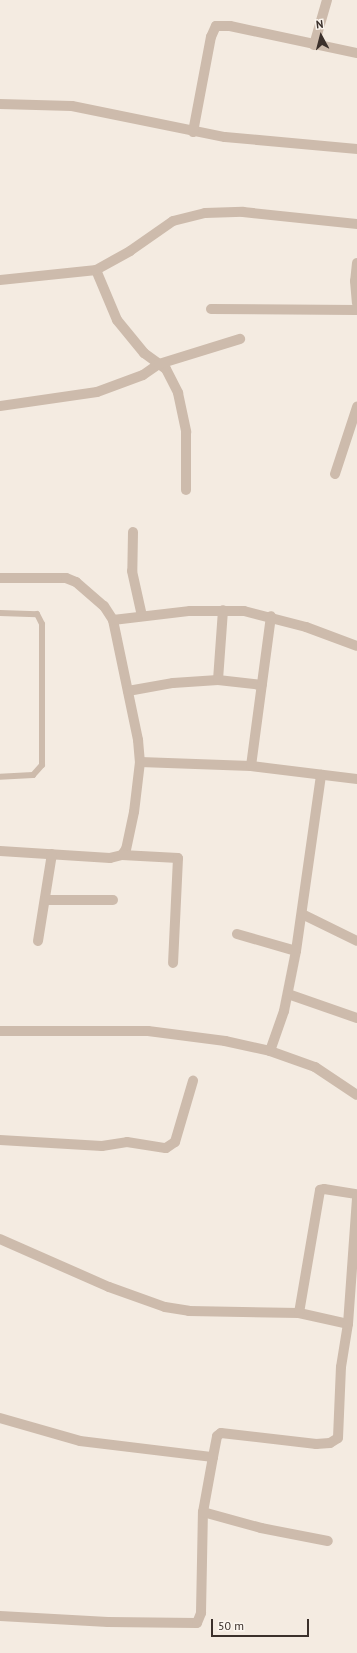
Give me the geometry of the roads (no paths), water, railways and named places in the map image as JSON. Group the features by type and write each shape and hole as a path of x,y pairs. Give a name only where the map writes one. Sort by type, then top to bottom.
{"street":[{"path":"314,45 328,0"},
{"path":"193,132 211,36 216,26 230,26 357,53"},
{"path":"0,104 72,106 193,132 286,144 357,149"},
{"path":"0,280 96,270 130,251 173,221 205,213 243,212 357,224"},
{"path":"357,263 354,281 357,303"},
{"path":"96,270 118,320 144,352 171,376 184,413 186,490"},
{"path":"211,309 357,310"},
{"path":"0,406 97,392 142,375 159,364 240,339"},
{"path":"334,474 353,435 357,407"},
{"path":"133,532 132,571 142,616"},
{"path":"0,578 66,578 76,582 104,606 113,620 128,691 140,762 134,812 126,849 122,855"},
{"path":"218,680 222,610"},
{"path":"113,620 142,616 222,610 271,616 357,646"},
{"path":"251,766 271,616"},
{"path":"128,691 173,683 218,680 262,685"},
{"path":"140,762 251,766 357,779"},
{"path":"270,1051 288,994 302,914 321,775"},
{"path":"0,851 110,858 122,855 178,858 173,963"},
{"path":"38,941 52,854"},
{"path":"45,900 113,900"},
{"path":"302,914 357,941"},
{"path":"237,934 296,950"},
{"path":"288,994 357,1018"},
{"path":"0,1030 148,1031 225,1040 270,1051 315,1067 357,1095"},
{"path":"0,1140 88,1146 127,1142 166,1148 175,1142 193,1081"},
{"path":"299,1313 320,1190 324,1189 357,1194"},
{"path":"0,1616 108,1622 197,1623 201,1613 203,1512 217,1436 221,1433 316,1444 337,1440 341,1367 348,1324 353,1305 357,1197"},
{"path":"0,1239 109,1287 165,1307 196,1312 299,1313 348,1324"},
{"path":"0,1418 80,1441 213,1457"},
{"path":"203,1512 261,1528 328,1542"}],"lane":[{"path":"0,613 37,614 42,624 42,765 33,775 0,777"}]}
